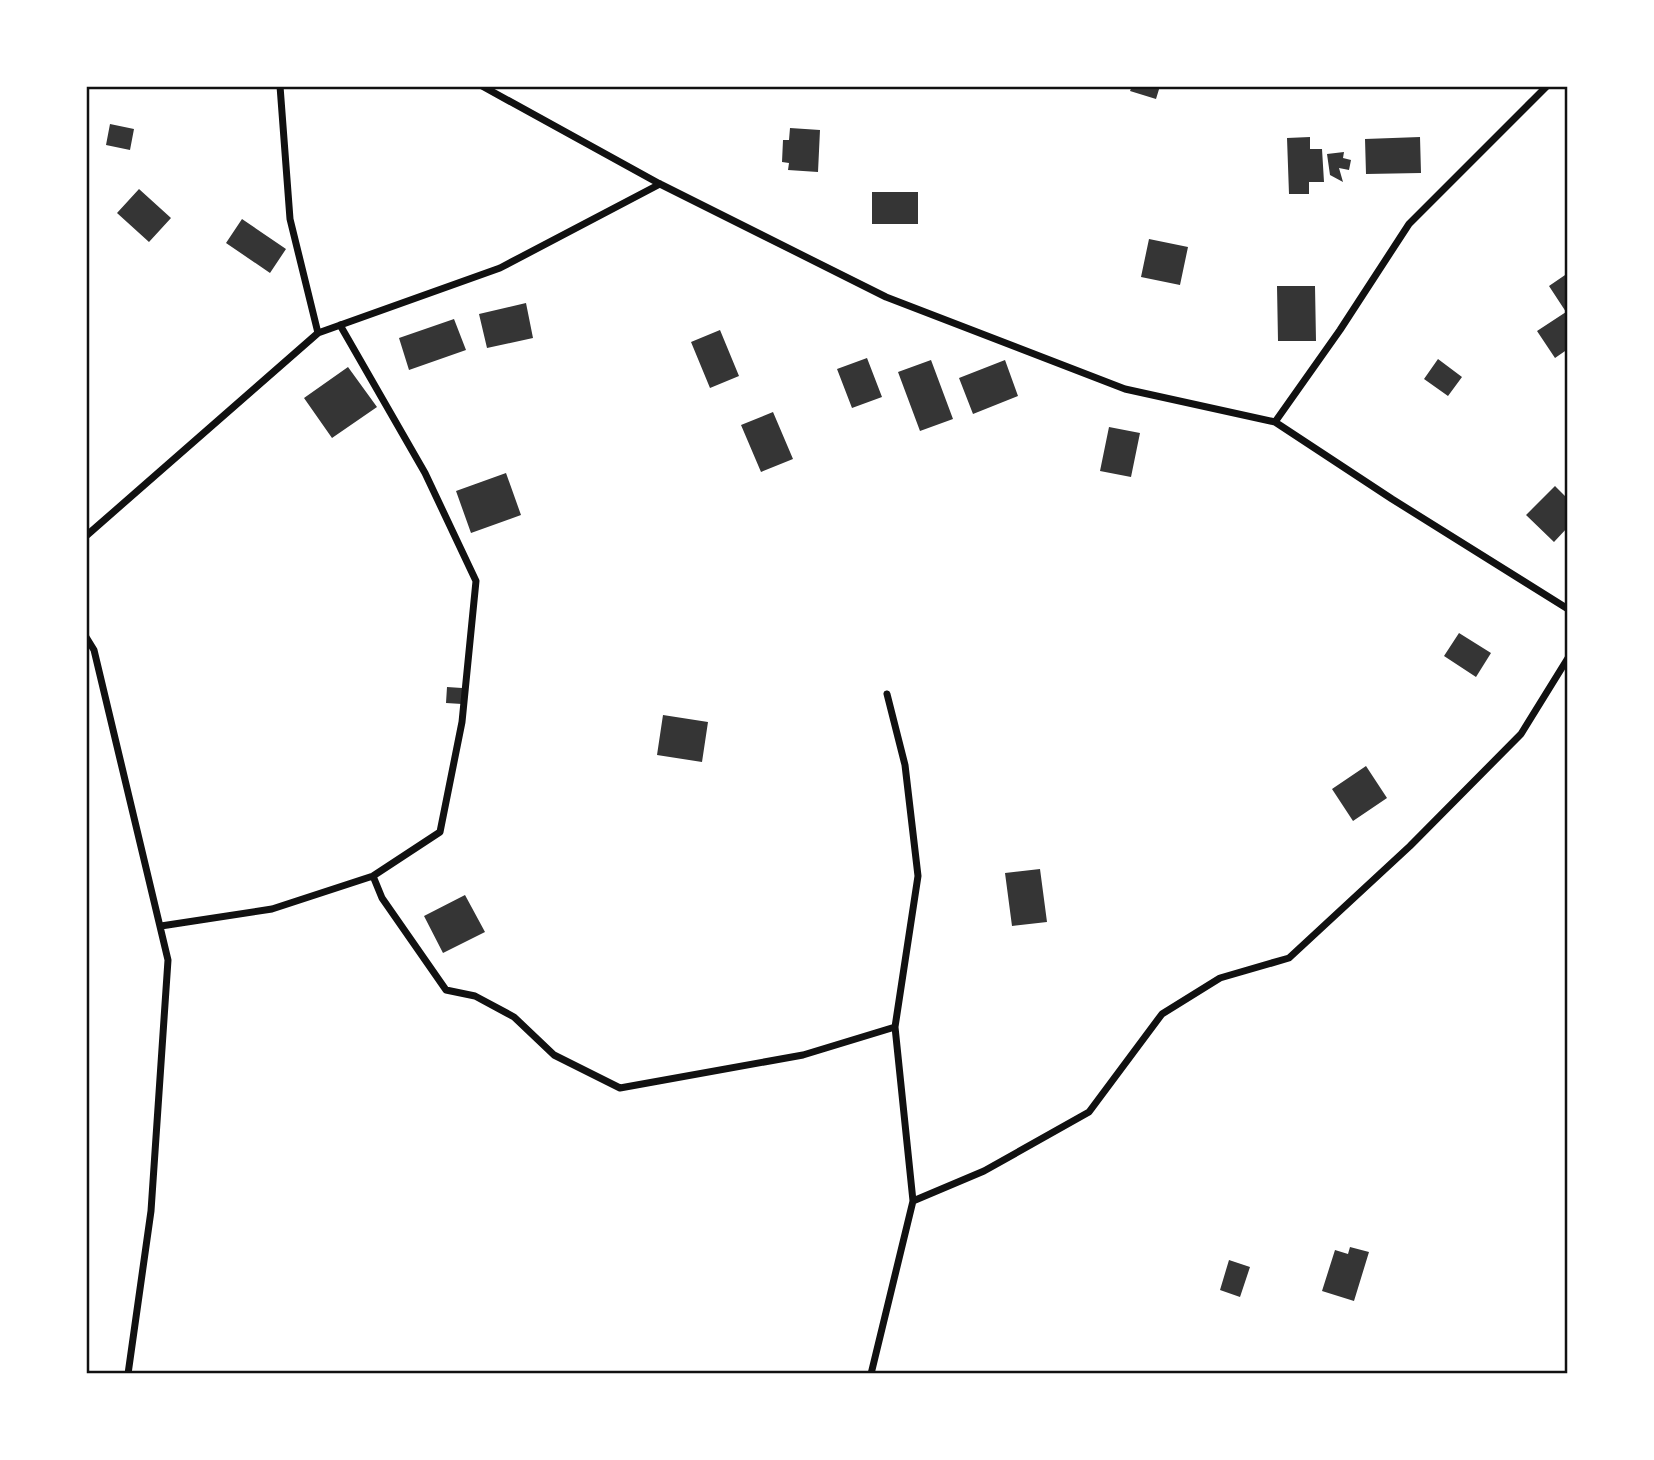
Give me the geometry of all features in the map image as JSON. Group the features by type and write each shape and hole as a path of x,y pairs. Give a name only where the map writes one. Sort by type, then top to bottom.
{"street":[{"path":"281,86 290,219 318,333"},
{"path":"482,86 660,184 886,297 1125,389 1275,422 1568,609"},
{"path":"1275,422 1340,330 1409,224 1547,86"},
{"path":"86,537 318,333 500,268 660,184"},
{"path":"161,926 272,909 373,876 440,832 462,722 476,581 425,473 340,325"},
{"path":"86,637 94,650 168,960 151,1211 128,1374"},
{"path":"913,1201 984,1171 1089,1112 1162,1014 1220,978 1289,958 1410,846 1521,734 1568,658"},
{"path":"871,1374 913,1201 895,1027 918,876 905,765 887,694"},
{"path":"373,876 382,898 446,990 475,996 514,1017 554,1055 620,1088 803,1055 895,1027"}],"building":[{"path":"1132,86 1160,86 1156,99 1130,91"},
{"path":"110,124 134,129 130,150 106,145"},
{"path":"790,128 820,130 818,172 788,170 789,163 782,162 783,140 789,140"},
{"path":"1310,137 1310,149 1322,149 1324,182 1309,182 1309,194 1289,194 1287,138"},
{"path":"1420,137 1421,173 1366,174 1365,139"},
{"path":"1344,152 1343,158 1351,160 1349,170 1339,168 1343,182 1330,175 1327,154"},
{"path":"139,189 171,218 149,242 117,213"},
{"path":"872,192 918,192 918,224 872,224"},
{"path":"242,219 286,249 270,273 226,243"},
{"path":"1149,239 1188,247 1180,285 1141,277"},
{"path":"1568,273 1568,349 1555,358 1537,331 1566,312 1549,286"},
{"path":"1277,286 1315,286 1316,341 1278,341"},
{"path":"526,303 533,338 487,348 479,314"},
{"path":"454,319 466,350 409,370 399,338"},
{"path":"720,330 739,376 710,388 691,342"},
{"path":"867,358 882,397 852,408 837,369"},
{"path":"1438,359 1462,377 1448,396 1424,379"},
{"path":"931,360 953,419 920,431 898,372"},
{"path":"1005,360 1018,396 973,414 959,378"},
{"path":"348,367 377,407 332,438 304,398"},
{"path":"773,412 793,459 761,472 741,425"},
{"path":"1109,427 1140,433 1131,477 1100,471"},
{"path":"506,473 521,515 471,533 456,491"},
{"path":"1555,486 1568,499 1568,527 1554,542 1526,515"},
{"path":"1459,633 1491,653 1476,677 1444,656"},
{"path":"447,687 462,688 462,704 446,703"},
{"path":"663,715 708,722 702,762 657,755"},
{"path":"1366,766 1387,798 1353,821 1332,789"},
{"path":"1040,869 1047,922 1012,926 1005,873"},
{"path":"465,895 485,932 443,953 424,916"},
{"path":"1350,1247 1369,1252 1354,1301 1322,1291 1335,1250 1348,1254"},
{"path":"1229,1260 1250,1267 1240,1297 1220,1290"}]}
